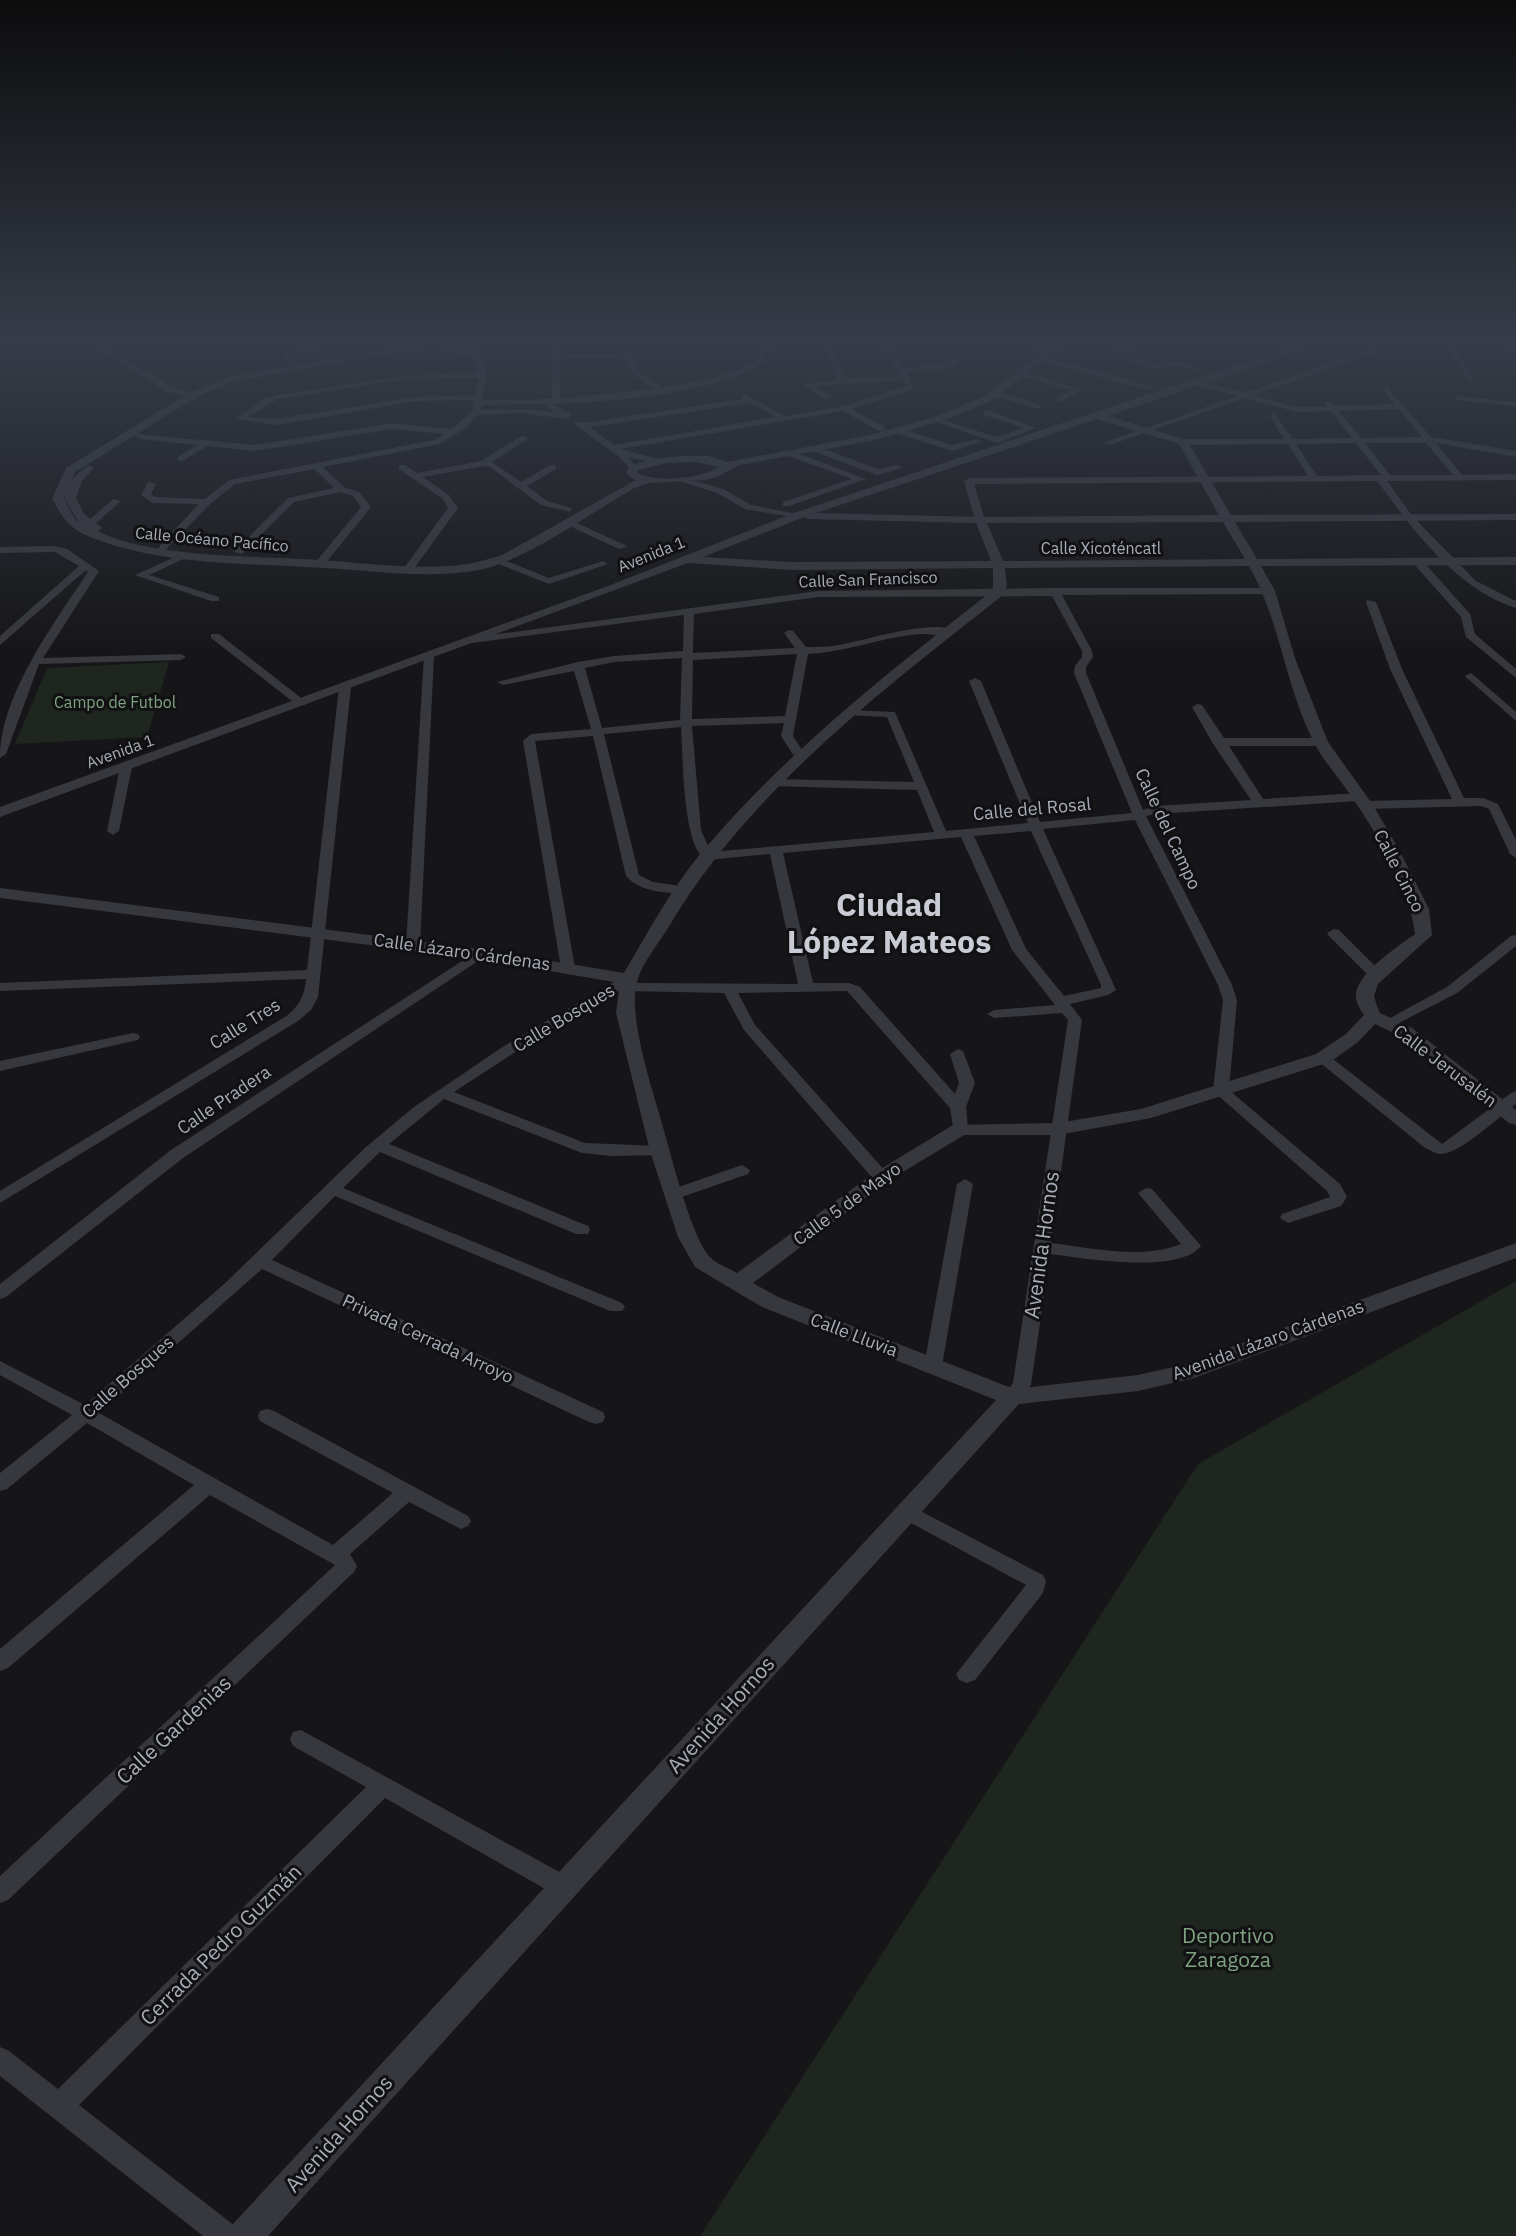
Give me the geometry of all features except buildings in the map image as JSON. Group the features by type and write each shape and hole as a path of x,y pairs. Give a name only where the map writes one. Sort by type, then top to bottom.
{"street":[{"name":"Calle Océano Pacífico","path":"111,444 80,463 63,478 55,497 61,517 82,533 118,545 322,560 456,569 499,561 565,520 645,481"},
{"name":"Calle Océano Pacífico","path":"126,444 94,464 77,480 70,498 72,506 79,516 90,524 120,537 187,555 322,560"},
{"path":"181,458 203,444"},
{"path":"226,444 266,447 282,444"},
{"path":"163,549 207,502 232,482 427,444"},
{"path":"416,476 484,463 515,444"},
{"path":"605,444 621,454 658,460"},
{"path":"610,448 632,444"},
{"path":"713,460 798,444"},
{"path":"621,454 635,479 645,481 683,479 832,444"},
{"path":"907,446 913,444"},
{"path":"941,444 957,449 970,444"},
{"name":"Avenida 1","path":"0,812 472,640 797,515 1008,444"},
{"name":"Calle Cinco","path":"1184,444 1269,591 1289,659 1321,742 1362,801 1421,909 1425,925 1424,935 1376,975"},
{"path":"1292,444 1315,479"},
{"path":"1362,444 1410,519 1451,562 1483,591 1516,605"},
{"path":"1434,444 1460,478"},
{"path":"1457,444 1516,454"},
{"path":"813,448 877,472 898,468"},
{"path":"786,505 861,479 789,453"},
{"name":"Calle Océano Pacífico","path":"411,566 453,564 486,558 545,524 565,520 632,471 658,460 713,460"},
{"path":"713,460 722,470 720,491"},
{"path":"484,463 493,465 522,485 565,520 622,547"},
{"path":"317,466 341,489 356,494 366,507 322,560"},
{"path":"402,467 446,497 453,508 411,566"},
{"path":"522,485 553,467"},
{"path":"999,592 1002,586 997,563 980,520 970,481 1516,477"},
{"path":"683,479 720,491 748,507 797,515 980,520 1516,517"},
{"path":"151,484 146,495 153,500 207,502"},
{"path":"239,552 291,500 341,489"},
{"path":"90,524 116,501"},
{"path":"545,524 565,520"},
{"path":"0,550 55,549 94,571 35,661 0,754"},
{"path":"187,555 140,575 215,599"},
{"name":"Calle Xicoténcatl","path":"685,560 792,566 1516,561"},
{"path":"499,561 550,581 604,564"},
{"path":"1418,562 1466,616 1470,635 1516,675"},
{"path":"0,642 86,565"},
{"name":"Calle del Campo","path":"1055,591 1087,651 1088,657 1080,666 1080,673 1139,815 1225,985 1230,1000 1221,1091"},
{"name":"Calle San Francisco","path":"472,640 818,594 1269,591"},
{"name":"Calle Bosques","path":"0,1484 88,1413 260,1261 379,1146 443,1093 586,1003 629,983 682,890 707,856 774,783 849,713 999,592"},
{"path":"1371,603 1395,669 1460,802"},
{"path":"689,611 686,723 695,830 707,856"},
{"path":"503,682 578,665 641,656 836,649 920,631 949,631"},
{"path":"789,633 803,651 787,736 800,756"},
{"path":"215,636 301,703"},
{"path":"413,945 429,656"},
{"path":"35,661 181,657"},
{"path":"578,665 633,876 638,881 682,890"},
{"path":"1472,676 1516,718"},
{"path":"975,681 1035,825 1109,990 1065,1004 994,1014"},
{"name":"Calle Tres","path":"0,1198 293,1018 306,1007 311,997 345,687"},
{"path":"1496,700 1516,699"},
{"path":"1198,707 1260,804"},
{"path":"849,713 891,714 942,835"},
{"path":"568,968 529,741 531,737 686,723 790,719"},
{"path":"1218,742 1321,742"},
{"path":"113,831 126,767"},
{"path":"774,783 922,786"},
{"name":"Calle del Rosal","path":"707,856 1128,818 1155,810 1362,801 1483,802 1494,807 1516,854"},
{"path":"965,833 1020,950 1037,975 1065,1004"},
{"path":"776,850 806,986"},
{"name":"Calle Lázaro Cárdenas","path":"0,893 480,954 568,968 629,983"},
{"path":"1334,933 1376,975 1365,990 1366,1002 1380,1019"},
{"path":"958,1054 967,1083 958,1107 960,1129 1058,1129 1144,1114 1324,1058 1380,1019 1452,990 1516,939"},
{"name":"Calle Pradera","path":"0,1293 177,1154 480,954"},
{"path":"0,988 313,974"},
{"path":"743,1170 673,1195 625,1013 629,983 729,989 849,987 958,1107"},
{"path":"729,989 749,1027 881,1177"},
{"name":"Avenida Hornos","path":"245,2236 1022,1385 1074,1020 1065,1004"},
{"name":"Calle Jerusalén","path":"1380,1019 1406,1032 1511,1108"},
{"path":"0,1066 133,1037"},
{"path":"1324,1058 1431,1145 1442,1149 1511,1108"},
{"path":"1221,1091 1334,1188 1339,1197 1335,1202 1288,1218"},
{"path":"443,1093 582,1148 611,1152 660,1151"},
{"name":"Calle 5 de Mayo","path":"737,1283 881,1177 960,1129"},
{"path":"379,1146 582,1230"},
{"path":"933,1366 965,1184"},
{"path":"332,1189 617,1307"},
{"path":"1042,1247 1142,1257 1192,1246 1146,1193"},
{"name":"Calle Lluvia","path":"673,1195 688,1237 702,1262 737,1283 771,1302 1012,1397"},
{"name":"Avenida Lázaro Cárdenas","path":"1012,1397 1138,1383 1186,1372 1516,1250"},
{"name":"Privada Cerrada Arroyo","path":"260,1261 596,1418"},
{"path":"0,1367 88,1413 341,1561"},
{"path":"267,1416 461,1521"},
{"path":"0,1662 208,1485"},
{"name":"Calle Gardenias","path":"0,1892 341,1561 407,1492"},
{"path":"907,1511 1035,1581 1036,1587 967,1674"},
{"path":"302,1739 564,1887"},
{"name":"Cerrada Pedro Guzmán","path":"60,2106 383,1784"},
{"path":"0,2060 226,2236"}],"green space":[{"name":"Campo de Futbol","path":"169,662 147,737 15,744 47,668"},
{"name":"Deportivo Zaragoza","path":"1516,1281 1516,2236 700,2236 1198,1464"}],"district":[{"name":"Ciudad López Mateos","path":"889,924"}]}
